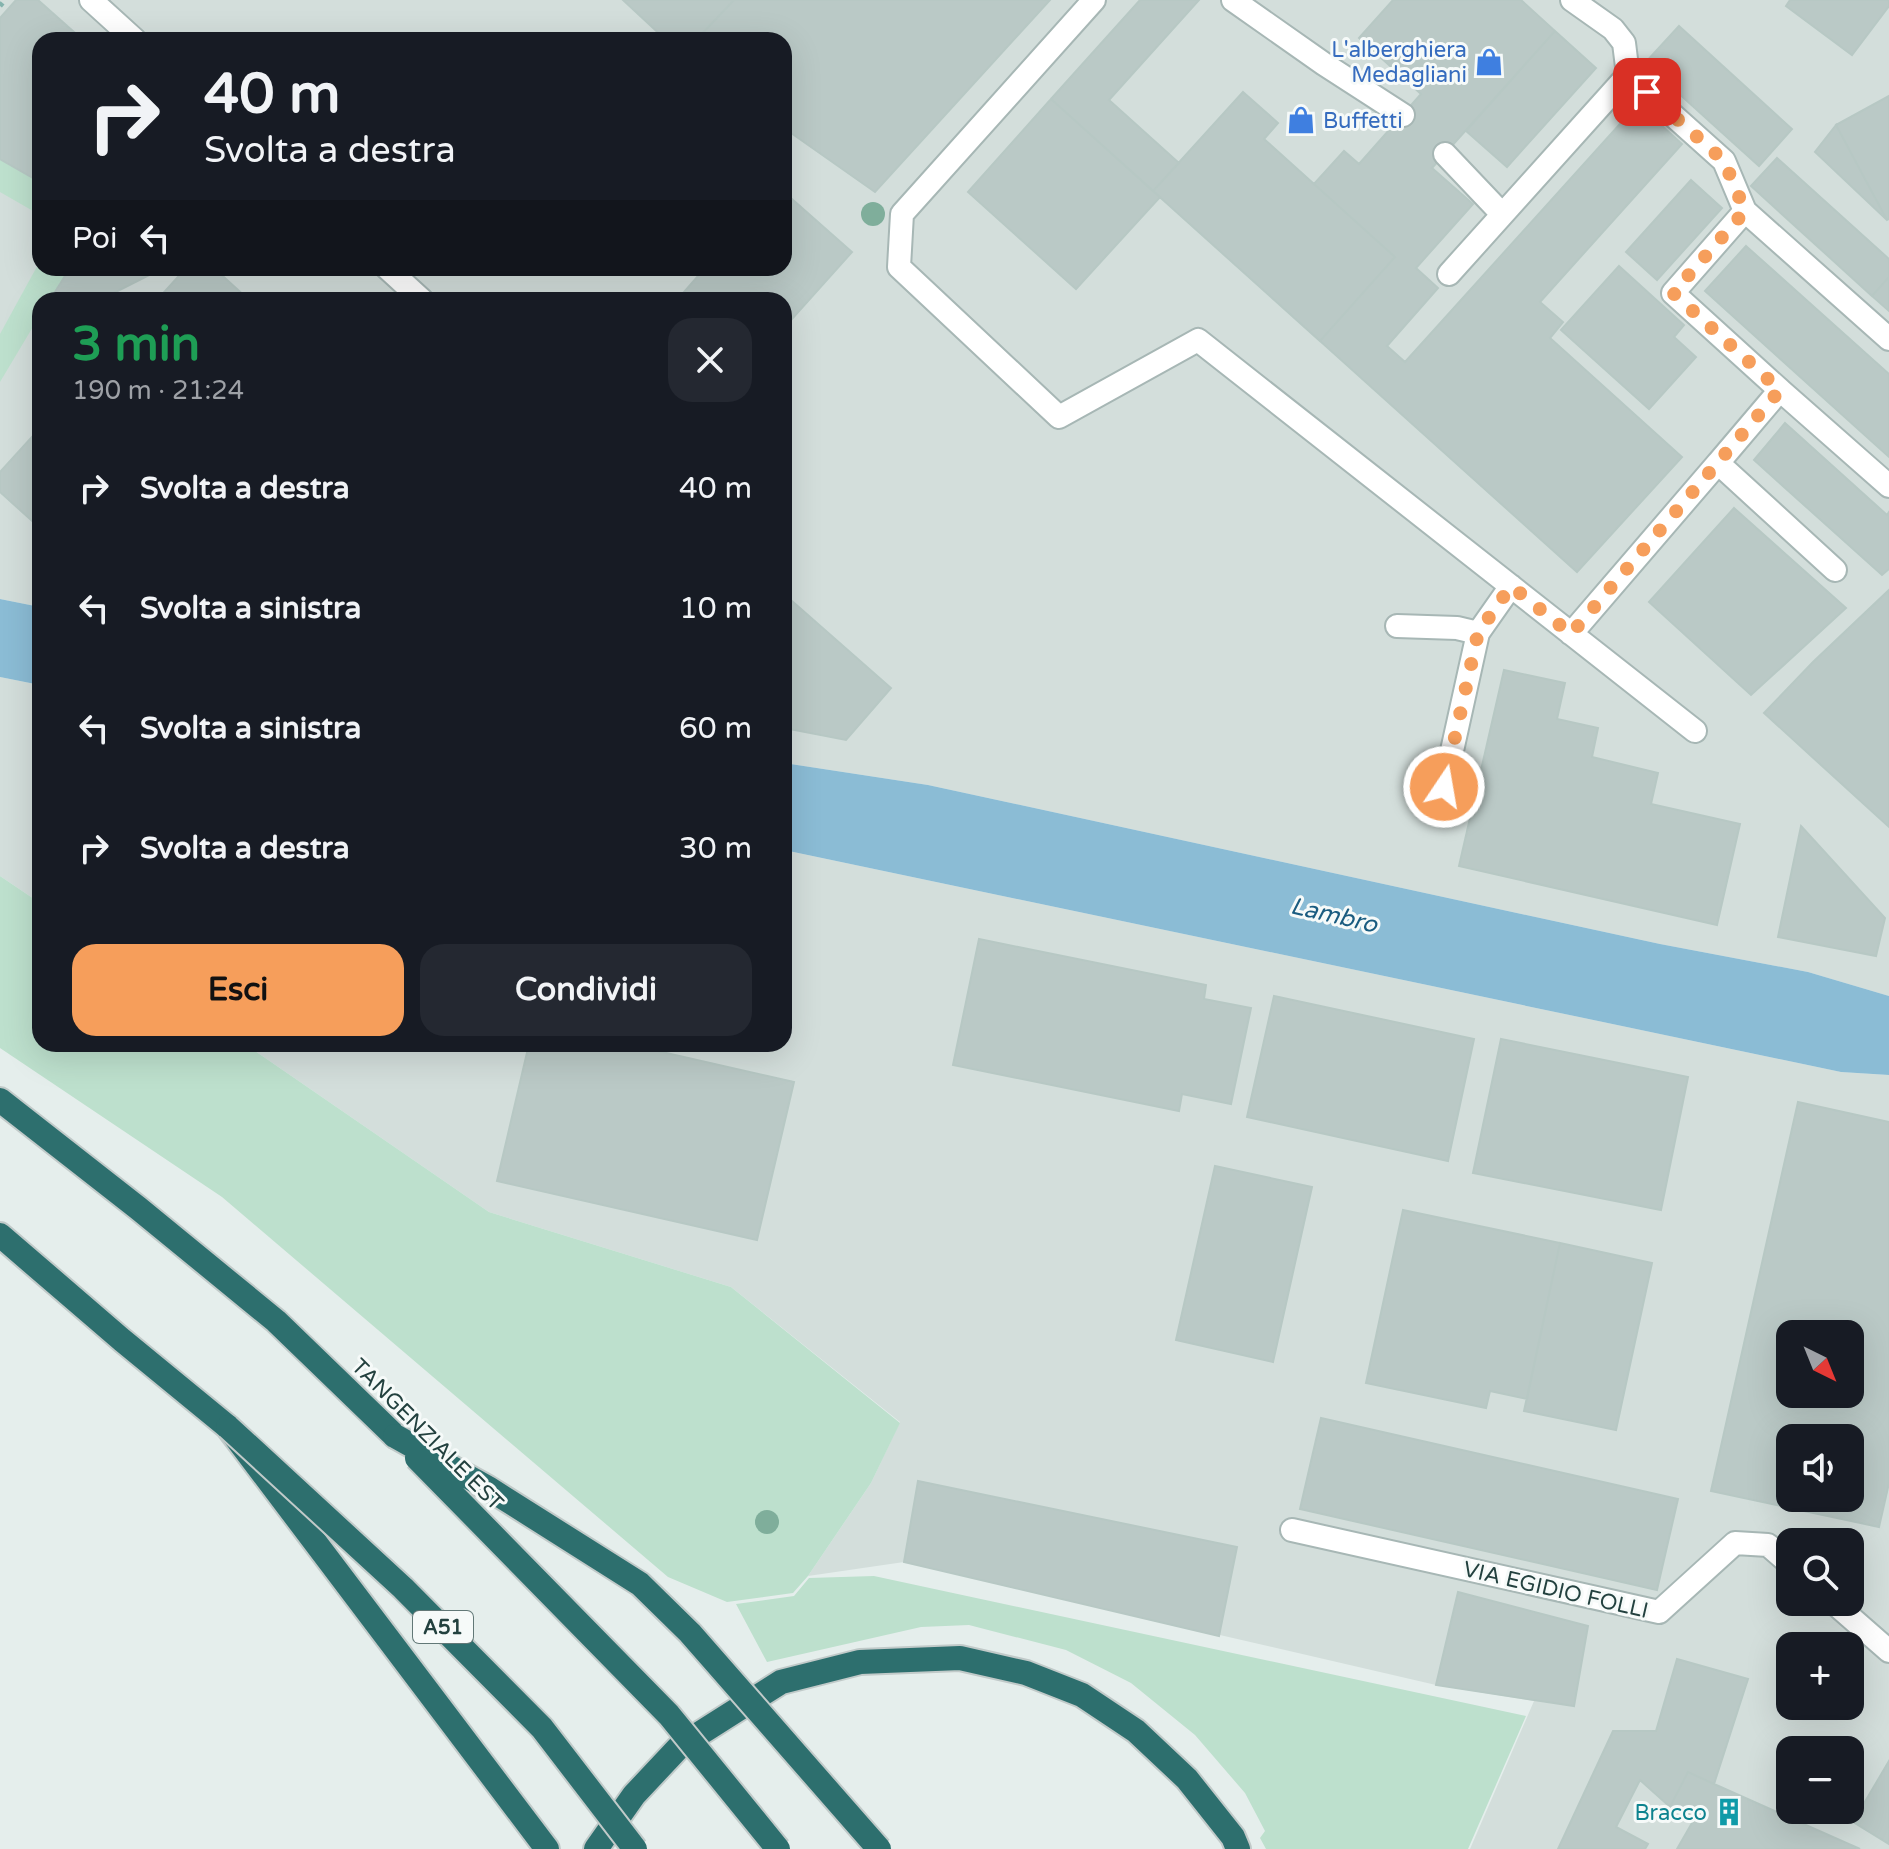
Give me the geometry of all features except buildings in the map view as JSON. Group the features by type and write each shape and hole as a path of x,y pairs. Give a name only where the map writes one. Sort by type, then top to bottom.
{"highway":[{"name":"TANGENZIALE EST","path":"0,1100 276,1321 395,1436 669,1715 778,1849"},
{"name":"A51","path":"0,1235 228,1427 403,1588 542,1728 635,1849"},
{"path":"228,1427 547,1849"},
{"path":"395,1436 488,1488 640,1584 690,1633 879,1849"},
{"path":"596,1849 634,1795 680,1746 781,1682 860,1662 960,1658 1026,1673 1082,1695 1136,1731 1187,1779 1235,1843"}],"lane":[{"path":"91,0 126,32"},
{"path":"1094,0 902,214 899,267 1059,417 1198,340 1695,731"},
{"path":"1233,0 1403,115"},
{"path":"1572,0 1613,29 1624,43 1628,75 1724,161 1745,211 1889,339"},
{"path":"1449,274 1628,75"},
{"path":"1445,154 1502,214"},
{"path":"1745,211 1673,293 1889,486"},
{"path":"396,276 413,292"},
{"path":"1571,634 1780,390"},
{"path":"1718,463 1835,570"},
{"path":"1444,787 1478,633 1511,586"},
{"path":"1397,626 1457,628 1478,633"},
{"name":"VIA EGIDIO FOLLI","path":"1292,1530 1659,1612 1735,1543 1768,1545 1776,1552"},
{"path":"1849,1616 1889,1651"}],"path":[{"path":"0,6 5,0"}],"shaded area":[{"path":"0,0 1889,0 1889,996 1808,972 1660,944 928,785 792,764 792,292 32,292 32,605 0,599"},
{"path":"0,677 32,683 32,898 0,876"},
{"path":"792,852 1841,1072 1889,1075 1889,1849 1470,1849 1534,1701 1436,1685 904,1562 808,1576 871,1483 900,1422 731,1287 489,1212 257,1052 792,1052"}],"green space":[{"path":"0,159 32,177 32,210 0,192"},
{"path":"32,276 65,276 55,292 32,292 32,328 0,382 0,334"},
{"path":"0,876 32,898 32,1052 257,1052 489,1212 731,1287 900,1423 871,1483 808,1576 793,1593 727,1602 668,1577 222,1197 0,1048"},
{"path":"874,1576 1526,1716 1468,1849 1266,1849 1260,1838 1265,1831 1245,1793 1195,1735 1131,1683 1066,1650 969,1625 921,1627 767,1662 736,1604 794,1596 809,1578"}],"water":[{"path":"0,599 32,605 32,683 0,677"},
{"name":"Lambro","path":"792,764 928,785 1660,944 1808,972 1889,996 1889,1075 1841,1072 792,852"}],"place":[{"name":"L'alberghiera Medagliani","path":"1489,62"},
{"name":"Buffetti","path":"1301,120"},
{"name":"Bracco","path":"1729,1812"}],"route":[{"path":"1444,787 1478,633 1511,586 1571,634 1780,390 1673,293 1745,211 1724,161 1647,92"}]}
